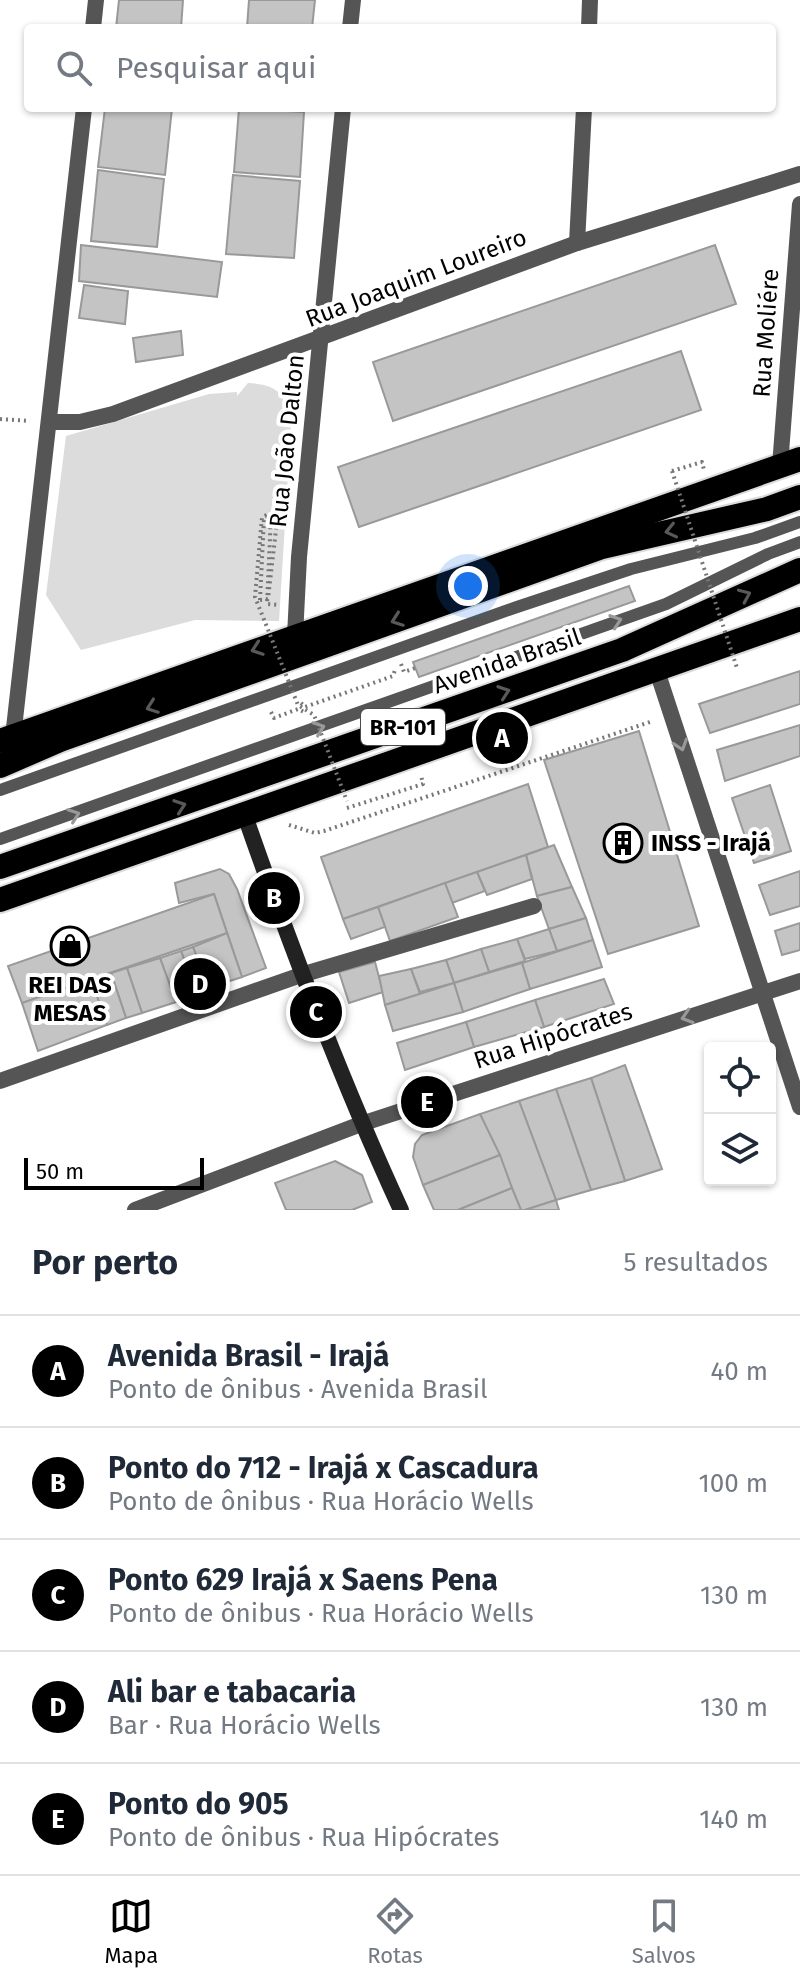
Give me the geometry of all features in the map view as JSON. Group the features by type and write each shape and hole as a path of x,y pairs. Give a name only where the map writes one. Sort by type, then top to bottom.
{"highway":[{"path":"6,739 790,462"},
{"path":"0,766 60,740 602,547 767,509 800,497"},
{"name":"Avenida Brasil","path":"0,867 622,650 800,570"},
{"name":"BR-101","path":"0,900 800,619"}],"street":[{"path":"93,24 96,0"},
{"path":"350,24 353,0"},
{"path":"589,24 590,0"},
{"path":"6,739 49,422 84,112"},
{"name":"Rua João Dalton","path":"295,636 299,557 343,112"},
{"path":"577,243 584,112"},
{"name":"Rua Joaquim Loureiro","path":"49,422 80,422 113,414 322,340 577,243 800,174"},
{"name":"Rua Moliére","path":"790,462 800,204"},
{"path":"657,671 800,1107"},
{"path":"244,813 301,975 361,1124 401,1210"},
{"path":"0,1081 301,975 534,906"},
{"name":"Rua Hipócrates","path":"135,1210 361,1124 800,981"}],"lane":[{"path":"0,790 588,583 800,522"},
{"path":"0,839 666,604 768,554 800,542"}],"path":[{"path":"0,419 49,422"},
{"path":"702,462 672,471 737,668"},
{"path":"267,597 273,518 268,515 264,518 258,596 260,600 268,599 277,521 272,513 262,517 255,597 298,705 314,715 347,801"},
{"path":"276,717 291,712"},
{"path":"287,825 315,833 672,715"},
{"path":"366,803 370,816"}],"shaded area":[{"path":"248,383 275,390 292,411 279,621 195,620 81,650 46,595 66,436 209,394 237,392 237,396"}],"building":[{"path":"119,0 183,0 181,24 116,24"},
{"path":"249,0 315,0 312,24 247,24"},
{"path":"105,112 172,112 165,175 98,167"},
{"path":"239,112 304,112 300,177 234,172"},
{"path":"98,170 164,179 157,247 91,241"},
{"path":"233,175 300,181 294,258 226,254"},
{"path":"81,245 222,262 217,297 79,281"},
{"path":"715,245 736,304 393,421 373,362"},
{"path":"84,285 128,291 125,324 79,318"},
{"path":"181,331 183,355 136,362 133,338"},
{"path":"681,351 701,410 359,527 338,467"},
{"path":"629,586 635,601 419,677 413,662"},
{"path":"800,671 800,704 710,733 699,704"},
{"path":"800,725 800,756 725,781 717,750"},
{"name":"INSS - Irajá","path":"639,731 699,926 608,954 544,760"},
{"path":"528,784 548,847 343,919 321,857"},
{"path":"770,785 791,851 754,863 732,798"},
{"path":"554,845 572,887 537,896 526,855"},
{"path":"526,855 532,879 487,895 477,872"},
{"path":"220,869 229,874 237,889 266,968 242,977 214,894 179,903 175,883"},
{"path":"800,871 800,906 770,915 759,885"},
{"path":"477,872 485,891 452,903 445,883"},
{"path":"445,883 458,917 390,941 378,907"},
{"path":"572,887 586,918 549,929 537,896"},
{"path":"214,894 227,933 22,1003 8,966"},
{"path":"378,907 385,927 351,939 343,919"},
{"path":"586,918 593,940 557,951 549,929"},
{"path":"800,923 800,950 782,955 775,931"},
{"path":"549,929 557,951 525,959 517,939"},
{"path":"227,933 242,977 208,988 193,947"},
{"path":"517,939 525,961 489,972 481,949"},
{"path":"593,940 602,967 530,989 522,963"},
{"path":"193,947 208,988 197,994 181,951"},
{"path":"481,949 489,972 454,983 446,960"},
{"path":"181,951 197,994 176,1002 160,958"},
{"path":"160,958 176,1002 142,1013 127,968"},
{"path":"446,960 454,983 420,992 411,969"},
{"path":"375,962 383,992 349,1003 339,972"},
{"path":"522,963 530,989 463,1012 454,983"},
{"path":"127,968 142,1013 126,1018 111,973"},
{"path":"411,969 420,994 385,1005 379,976"},
{"path":"111,973 126,1018 107,1025 91,979"},
{"path":"91,979 107,1025 38,1051 22,1003"},
{"path":"604,979 614,1004 544,1027 535,1000"},
{"path":"454,983 463,1012 393,1031 385,1005"},
{"path":"535,1000 544,1027 474,1047 466,1022"},
{"path":"466,1022 474,1047 405,1070 397,1043"},
{"path":"625,1065 662,1169 625,1181 591,1078"},
{"path":"591,1078 625,1181 591,1190 556,1089"},
{"path":"556,1089 591,1190 556,1200 519,1101"},
{"path":"519,1101 556,1200 525,1210 521,1210 480,1114"},
{"path":"480,1114 500,1155 423,1185 413,1157 415,1144 422,1135"},
{"path":"500,1155 512,1188 458,1210 434,1210 423,1185"},
{"path":"335,1161 362,1175 372,1202 352,1210 286,1210 275,1183"},
{"path":"512,1188 521,1210 458,1210"},
{"path":"556,1200 559,1210 525,1210"}],"place":[{"name":"Avenida Brasil - Irajá","path":"502,738"},
{"name":"INSS - Irajá","path":"623,843"},
{"name":"Ponto do 712 - Irajá x Cascadura","path":"274,898"},
{"name":"REI DAS MESAS","path":"70,946"},
{"name":"Ali bar e tabacaria","path":"200,984"},
{"name":"Ponto 629 Irajá x Saens Pena","path":"316,1012"},
{"name":"Ponto do 905","path":"427,1102"}]}
